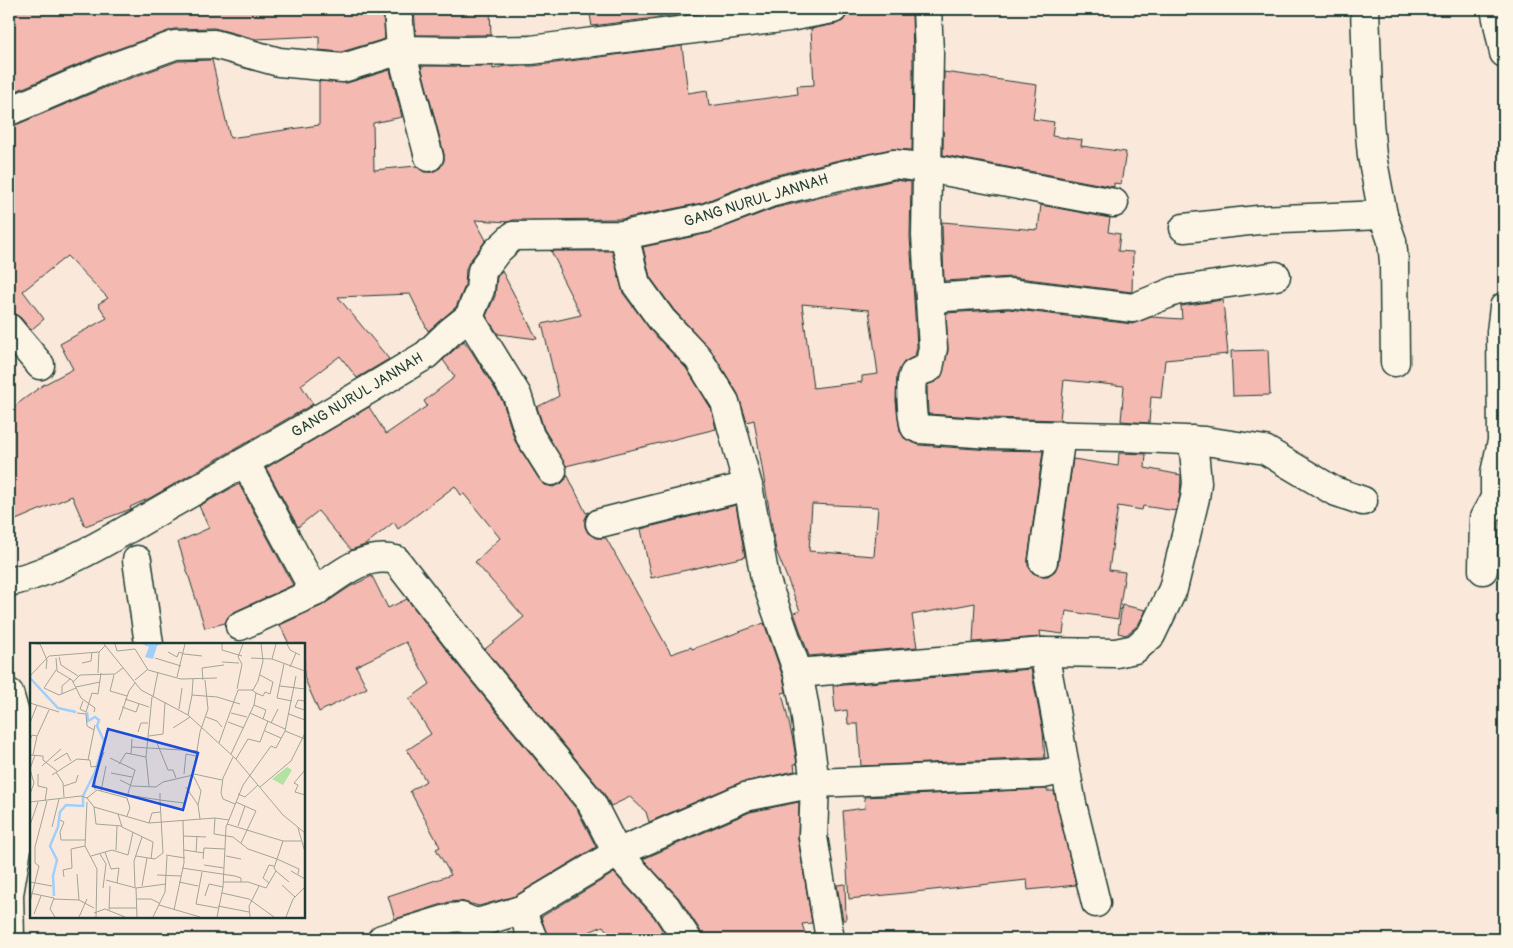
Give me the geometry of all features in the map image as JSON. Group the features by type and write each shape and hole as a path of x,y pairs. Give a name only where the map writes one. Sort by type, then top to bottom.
{"street":[{"path":"398,9 401,50 430,157"},
{"path":"12,110 103,71 175,45 214,44 279,62 343,68 401,50 531,50 789,17 833,9"},
{"path":"927,9 929,53 926,236 933,348 929,368 915,373 913,376 912,397 915,427 920,429 982,433 1193,440 1265,450 1334,491 1363,501"},
{"path":"1365,9 1372,156 1383,215 1392,241 1394,262 1395,362"},
{"path":"1495,9 1504,53"},
{"name":"GANG NURUL JANNAH","path":"9,582 51,569 121,533 426,355 469,317 480,290 482,271 497,251 513,236 624,235 706,218 770,193 894,164 928,168 1114,203"},
{"path":"1184,228 1258,220 1383,215"},
{"path":"624,235 636,284 662,320 698,358 725,402 748,486 765,578 798,673 809,735 814,783 813,837 830,939"},
{"path":"930,298 1009,293 1133,308 1175,291 1276,276"},
{"path":"469,317 517,395 530,436 552,471"},
{"path":"1483,570 1484,518 1495,498 1495,473 1502,441 1503,323"},
{"path":"9,328 40,365"},
{"path":"1043,561 1061,435"},
{"path":"798,673 1044,652 1116,653 1129,652 1136,649 1151,635 1173,589 1195,498 1197,483 1193,440"},
{"path":"245,462 315,592"},
{"path":"600,523 748,486"},
{"path":"240,626 315,592 355,564 372,558 386,557 396,560 473,659 591,802 617,853 666,907 687,939"},
{"path":"137,560 149,643"},
{"path":"1044,652 1072,804 1096,903"},
{"path":"9,693 21,735 26,775 24,808 9,894 10,939"},
{"path":"382,939 451,918 461,917 473,922 481,922 521,910 617,853 746,797 814,783 1044,774 1065,769"},
{"path":"9,894 30,896"},
{"path":"521,910 533,939"}],"building":[{"path":"9,9 383,9 385,39 341,52 319,50 319,36 256,39 214,28 174,29 98,56 9,94"},
{"path":"414,9 490,9 491,35 416,35"},
{"path":"589,9 677,9 678,15 592,26"},
{"path":"848,9 912,9 912,150 891,149 835,161 764,178 702,203 622,219 513,220 509,222 475,220 486,240 469,262 466,269 465,286 456,307 428,331 410,294 338,297 389,359 357,378 340,356 301,385 313,404 150,498 130,507 131,509 85,526 72,496 9,523 9,410 43,385 73,369 60,344 107,318 98,304 108,298 67,256 23,291 44,319 31,330 21,318 9,313 9,125 18,124 109,86 178,61 212,60 230,138 319,125 319,81 347,83 390,70 402,117 373,123 374,170 416,166 424,172 432,172 440,168 444,161 444,154 421,66 493,66 493,69 505,66 533,66 682,46 688,93 707,90 709,106 798,94 797,86 814,85 811,29 843,21"},
{"path":"944,72 1037,85 1033,119 1054,122 1052,136 1082,140 1081,146 1126,152 1121,184 1114,183 1114,187 943,155"},
{"path":"895,180 911,182 910,237 917,347 915,356 904,362 897,375 896,401 900,431 904,438 919,445 990,450 1043,451 1028,559 1028,566 1033,573 1040,576 1048,576 1055,571 1058,564 1073,459 1118,466 1119,453 1146,454 1145,468 1181,475 1180,495 1176,511 1143,506 1142,510 1118,506 1109,570 1125,572 1118,619 1066,611 1063,634 1040,631 1041,637 973,642 975,603 912,615 917,647 809,656 794,613 800,611 776,550 754,420 747,422 738,394 711,350 674,310 650,277 643,247 709,233 775,208","holes":["802,304 869,310 878,374 862,376 862,382 813,388","812,504 878,507 874,556 809,551"]},
{"path":"1041,205 1110,218 1108,232 1120,234 1118,251 1133,252 1132,292 1011,277 944,281 942,222 1038,230"},
{"path":"551,251 612,251 623,293 651,331 686,368 711,408 716,429 566,466 544,429 537,407 559,396 542,324 581,315 559,272 561,271"},
{"path":"502,271 537,339 498,334 486,316 495,296 497,277"},
{"path":"1223,300 1228,354 1165,360 1161,398 1151,397 1149,423 1121,421 1124,386 1064,380 1060,420 928,414 927,385 941,377 948,351 946,313 1009,309 1132,324 1151,317 1182,319 1181,306"},
{"path":"464,341 503,402 515,441 539,479 545,485 553,487 561,484 566,479 567,474 586,513 589,512 585,519 585,527 588,533 596,538 606,538 671,654 691,647 692,649 764,623 783,677 786,692 782,693 797,764 794,764 795,771 739,783 649,822 646,812 630,797 611,806 603,792 485,649 524,617 475,562 500,538 464,494 461,495 455,486 398,529 394,522 365,545 351,550 318,511 298,527 266,468 369,407 386,434 427,406 424,401 455,377 443,360"},
{"path":"1268,350 1270,395 1233,396 1231,351"},
{"path":"239,484 293,585 234,612 225,623 205,628 178,542 209,528 199,506"},
{"path":"736,505 745,557 651,578 641,529"},
{"path":"372,576 388,608 407,599 461,669 578,811 596,847 515,896 479,906 460,901 449,902 395,919 388,896 451,875 436,849 440,847 410,791 426,781 407,750 431,734 409,699 430,684 406,642 356,666 367,688 319,712 305,679 305,643 289,643 280,625 321,606 351,586"},
{"path":"1122,605 1146,610 1138,625 1126,635 1118,633"},
{"path":"1031,669 1043,732 1045,758 861,766 858,724 848,724 847,710 835,712 833,686"},
{"path":"1047,789 1047,791 1054,791 1076,885 1028,890 1027,880 849,899 843,811 865,808 864,797"},
{"path":"799,802 798,839 812,923 802,924 807,939 702,939 700,930 679,898 643,859 750,812"},
{"path":"614,873 654,917 668,939 613,939 603,926 573,939 548,939 541,917"},
{"path":"845,884 846,920 843,920 837,885"},
{"path":"459,933 469,939 435,939"}]}
